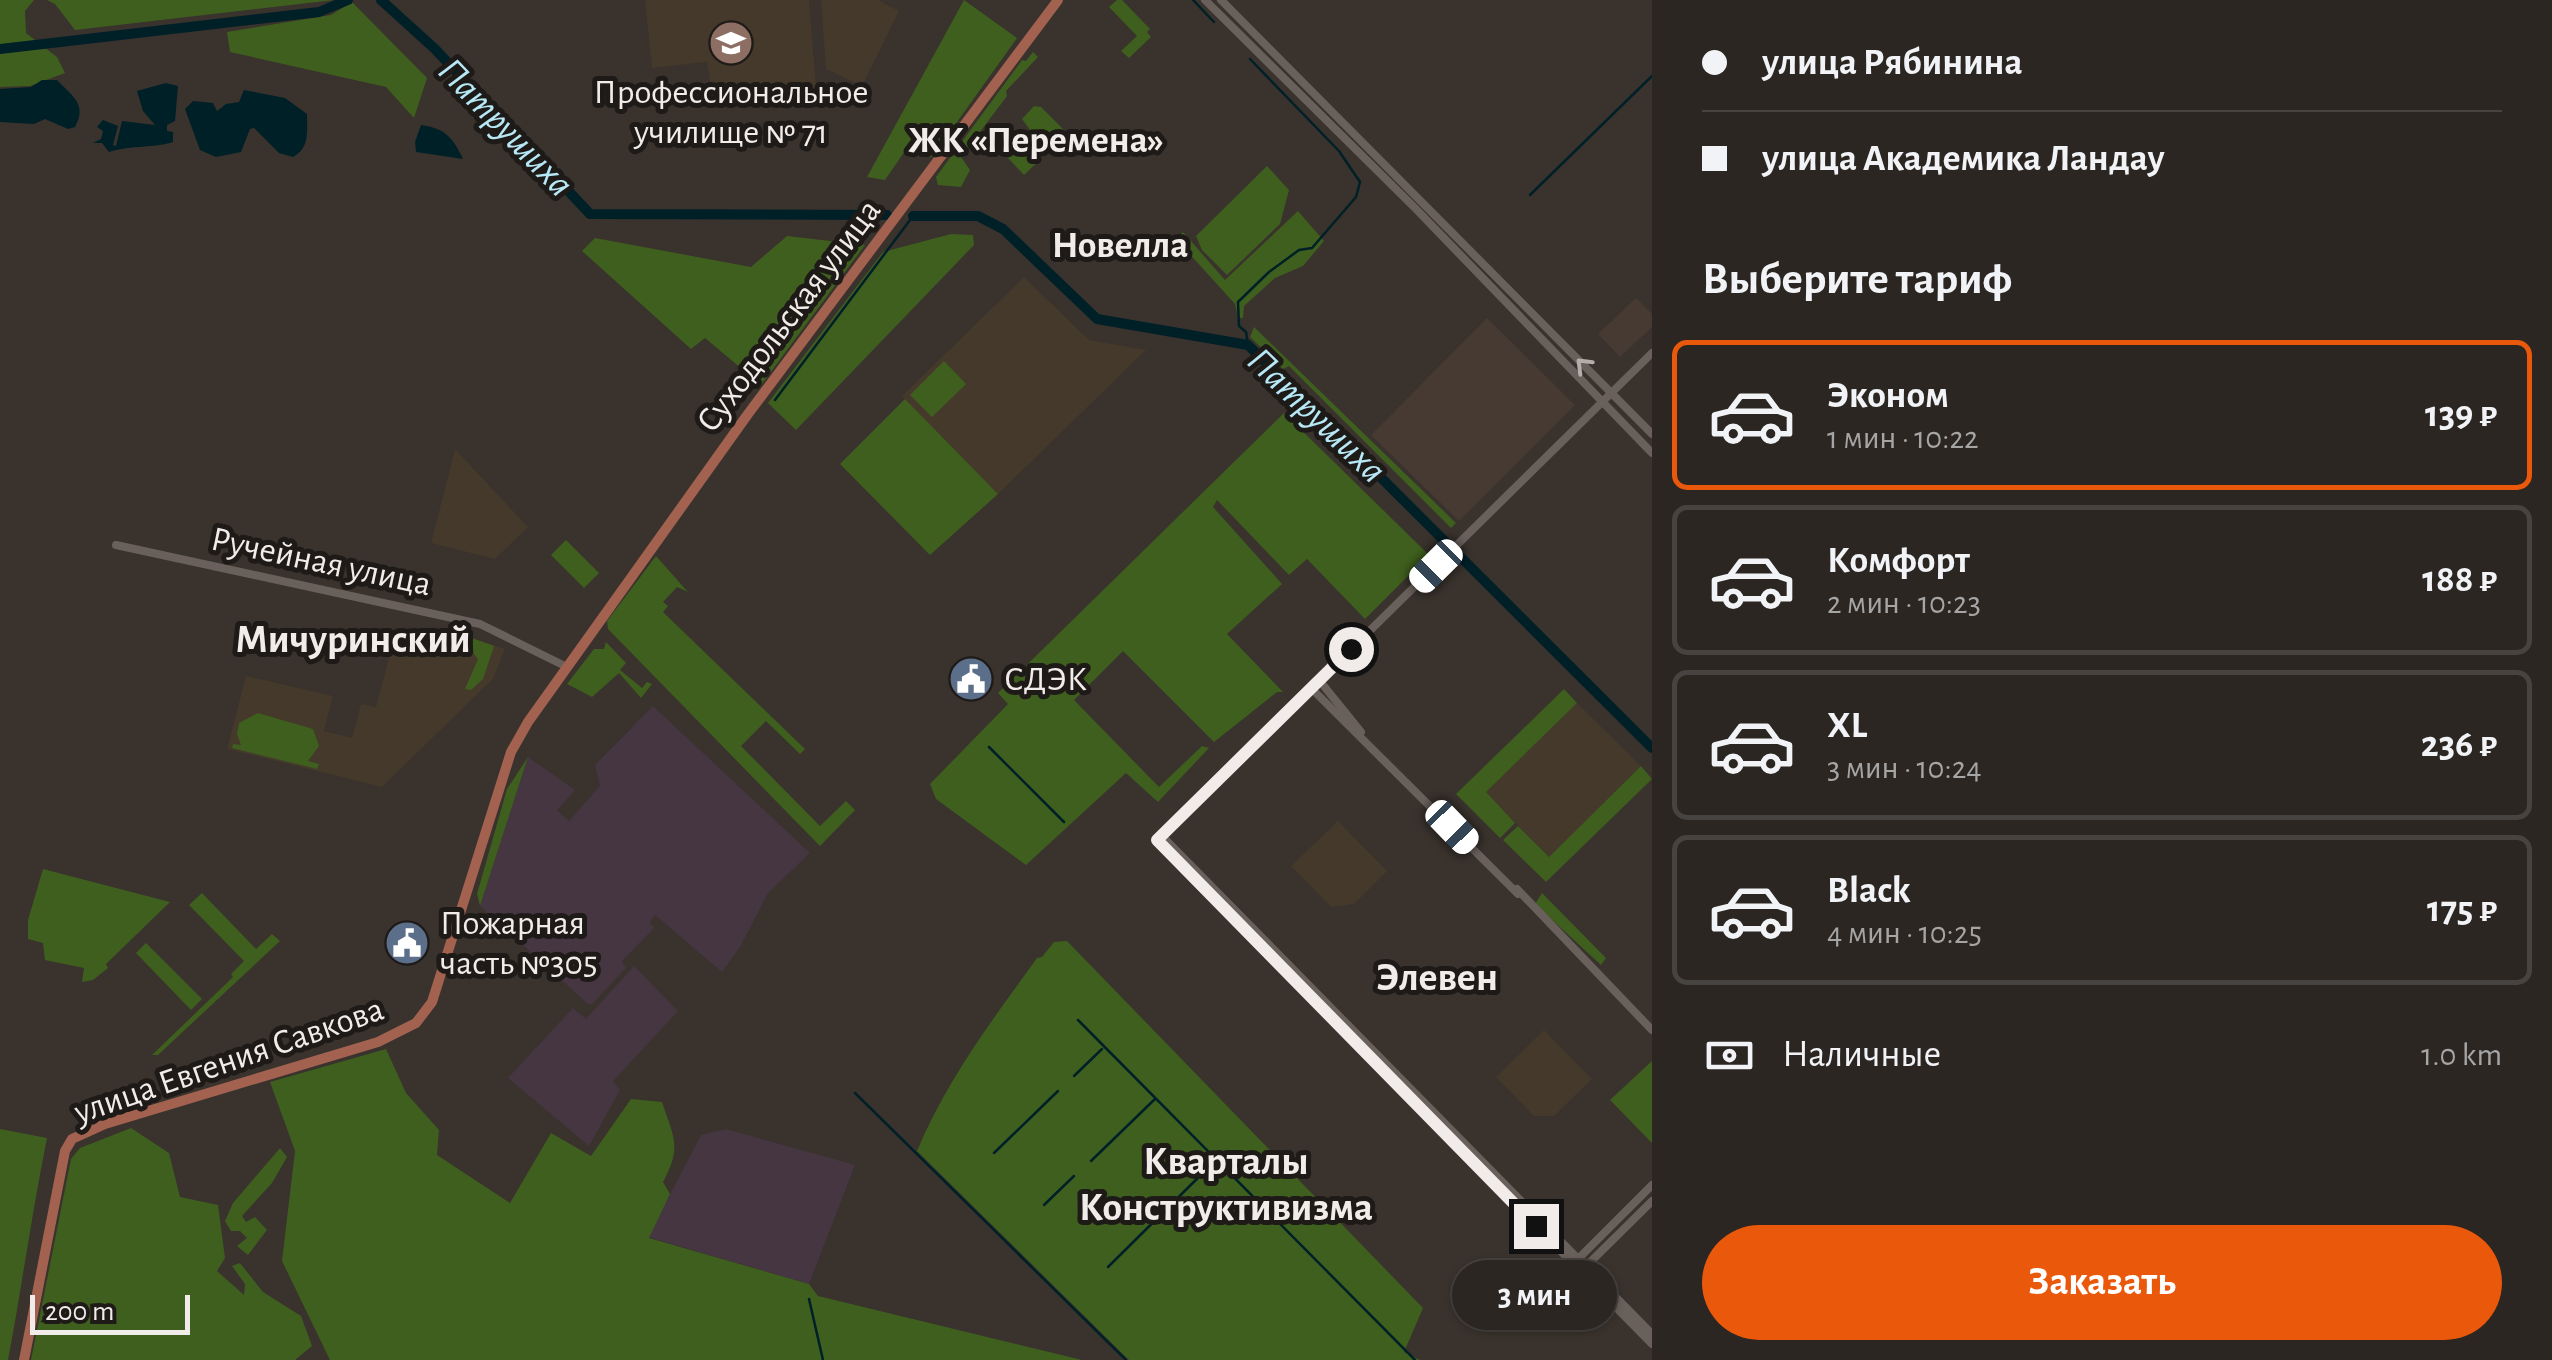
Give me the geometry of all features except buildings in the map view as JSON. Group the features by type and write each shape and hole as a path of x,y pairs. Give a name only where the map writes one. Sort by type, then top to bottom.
{"main road":[{"name":"Суходольская улица","path":"567,667 748,414 1058,0"},
{"name":"улица Евгения Савкова","path":"24,1360 65,1151 72,1139 98,1126 378,1042 408,1029 423,1016 447,962 511,752 567,667"}],"street":[{"path":"1205,0 1397,184 1652,454"},
{"path":"1221,0 1361,148"},
{"path":"1397,184 1456,236 1652,434"},
{"path":"1652,354 1159,838 1576,1261 1652,1344"},
{"name":"Ручейная улица","path":"116,545 480,624 567,667"},
{"path":"1320,680 1354,719 1362,736"},
{"path":"1311,688 1652,1030"},
{"path":"1652,1185 1555,1282 1564,1289 1652,1201"},
{"path":"1583,1269 1652,1334"}],"shaded area":[{"name":"Профессиональное училище № 71","path":"645,0 809,0 817,99 723,103 713,100 707,62 652,68"},
{"path":"821,0 878,0 899,11 862,86 826,69"},
{"path":"1024,277 1089,340 1146,350 998,494 902,396"},
{"path":"1636,298 1652,314 1652,327 1620,357 1598,334"},
{"path":"1487,318 1575,405 1459,521 1371,435"},
{"path":"455,449 528,527 495,559 431,543"},
{"path":"444,628 505,649 493,679 382,787 227,749 246,676 333,696 324,731 352,738 361,704 376,707 392,646 435,658"},
{"path":"1577,703 1641,766 1549,857 1485,792"},
{"path":"653,706 810,853 768,893 722,972 655,915 650,922 654,928 622,961 626,968 588,1004 480,906 528,757 575,790 557,810 569,821 600,786 595,765"},
{"path":"1338,821 1387,871 1354,904 1331,907 1291,866"},
{"path":"634,966 678,1011 613,1081 620,1090 589,1146 508,1078 573,1008 586,1019"},
{"path":"1544,1030 1592,1079 1554,1116 1534,1116 1496,1077"},
{"path":"726,1129 855,1165 809,1284 648,1237 701,1135"}],"green space":[{"path":"0,0 34,0 25,11 26,33 57,57 65,73 30,86 0,87"},
{"path":"47,0 334,0 75,30 55,4"},
{"path":"964,0 1017,38 932,157 907,148 885,180 867,177"},
{"path":"1122,0 1150,29 1147,32 1151,37 1129,58 1121,51 1137,36 1109,7"},
{"path":"352,2 427,78 414,118 386,87 230,52 227,32 331,15"},
{"path":"1033,52 1038,57 1006,91 1007,96 961,157 970,170 961,187 938,185 936,177 1022,60 1026,61"},
{"path":"1034,106 1041,107 1065,131 1065,136 1024,175 1008,158 1033,134 1022,119"},
{"path":"1267,166 1289,190 1280,224 1227,275 1202,250 1196,236"},
{"path":"1298,211 1324,241 1303,266 1275,278 1244,306 1243,318 1238,318 1235,304 1176,239 1183,232 1225,280"},
{"path":"951,234 973,235 974,245 796,430 768,403 883,252"},
{"path":"787,236 865,245 761,385 705,338 691,349 582,251 595,238 751,267"},
{"path":"1254,327 1456,523 1451,528 1289,366 1283,369 1250,337"},
{"path":"944,361 966,384 932,417 910,395"},
{"path":"905,399 998,494 930,555 840,464"},
{"path":"1284,413 1429,555 1365,619 1307,559 1289,575 1217,500 1213,507 1282,584 1227,634 1283,692 1277,692 1214,742 1123,651 1074,700 1159,787 1202,746 1209,748 1158,802 1126,773 1026,865 936,799 930,784 1008,704 998,693"},
{"path":"566,540 599,573 584,588 551,555"},
{"path":"656,556 688,592 677,587 663,602 668,606 663,612 805,749 800,754 766,721 741,746 820,826 846,801 855,810 820,846 608,629 607,621"},
{"path":"444,628 494,646 483,679 471,690 465,689 478,659 470,649 440,642"},
{"path":"606,642 626,663 620,670 642,688 647,682 652,684 641,698 619,673 592,697 567,684 594,649 604,649"},
{"path":"1564,689 1577,703 1486,792 1515,823 1500,838 1456,794"},
{"path":"258,713 313,729 319,746 308,761 319,764 317,769 232,748 233,744 241,745 239,723"},
{"path":"528,757 480,906 477,894 507,789"},
{"path":"1641,766 1652,779 1546,882 1503,840 1518,826 1549,857"},
{"path":"43,869 170,902 106,964 108,968 93,980 82,982 84,968 45,960 43,943 28,939 28,920"},
{"path":"202,893 256,949 272,934 280,941 158,1055 152,1055 233,977 231,974 244,961 189,905"},
{"path":"1542,893 1606,958 1601,965 1535,904"},
{"path":"1067,941 1423,1308 1404,1352 1420,1360 1129,1360 917,1151 956,1075 1004,1004 1037,958 1054,942"},
{"path":"146,943 202,999 191,1010 136,953"},
{"path":"386,1049 406,1093 439,1130 437,1155 510,1203 551,1133 591,1156 631,1099 662,1102 673,1134 673,1160 663,1182 670,1194 649,1238 809,1284 818,1296 1082,1360 330,1360 282,1261 295,1151 270,1082"},
{"path":"1652,1061 1652,1143 1610,1100"},
{"path":"131,1128 169,1153 180,1197 218,1205 225,1258 217,1271 244,1295 245,1284 232,1266 240,1263 263,1292 301,1316 312,1346 295,1360 31,1360 71,1159 80,1148"},
{"path":"0,1129 47,1138 8,1360 0,1360"},
{"path":"280,1148 287,1157 272,1183 242,1216 246,1222 255,1217 267,1230 248,1255 237,1246 247,1238 240,1231 231,1231 225,1221 233,1203"}],"water":[{"path":"42,80 57,80 76,100 80,112 75,127 68,129 45,119 34,124 0,122 0,89 31,87"},
{"path":"166,83 178,86 175,121 167,125 167,131 173,132 173,142 109,152 102,143 93,143 101,139 103,131 97,127 103,120 118,126 113,145 116,146 122,121 155,125 143,111 137,91"},
{"path":"244,90 285,98 307,114 306,139 293,157 279,153 254,128 250,129 241,152 216,157 200,150 185,109 193,101 213,103 217,111 226,104 239,102"},
{"path":"421,125 447,135 463,159 416,152"}],"waterway":[{"name":"Патрушиха","path":"0,49 319,12 348,0"},
{"name":"Патрушиха","path":"381,0 435,49 590,214 887,215"},
{"path":"1193,0 1214,22"},
{"path":"1248,345 1246,332 1239,326 1238,302 1299,250 1312,248 1356,197 1360,182 1339,151 1250,59"},
{"path":"1530,195 1652,76"},
{"path":"775,400 913,216"},
{"name":"Патрушиха","path":"913,216 978,216 1003,229 1097,319 1248,345 1652,748"},
{"path":"989,747 1064,822"},
{"path":"1078,1020 1415,1360"},
{"path":"1074,1076 1102,1049"},
{"path":"994,1153 1058,1091"},
{"path":"855,1093 1126,1360"},
{"path":"1091,1161 1155,1099"},
{"path":"1108,1267 1217,1159"},
{"path":"1044,1205 1074,1176"},
{"path":"809,1299 823,1360"}],"place":[{"name":"Профессиональное училище № 71","path":"731,43"},
{"name":"СДЭК","path":"971,679"},
{"name":"Пожарная часть №305","path":"407,943"}],"district":[{"name":"ЖК «Перемена»","path":"1036,141"},
{"name":"Новелла","path":"1120,246"},
{"name":"Мичуринский","path":"353,640"},
{"name":"Элевен","path":"1437,978"},
{"name":"Кварталы Конструктивизма","path":"1226,1185"}],"route":[{"path":"1351,649 1157,840 1536,1226"}]}
